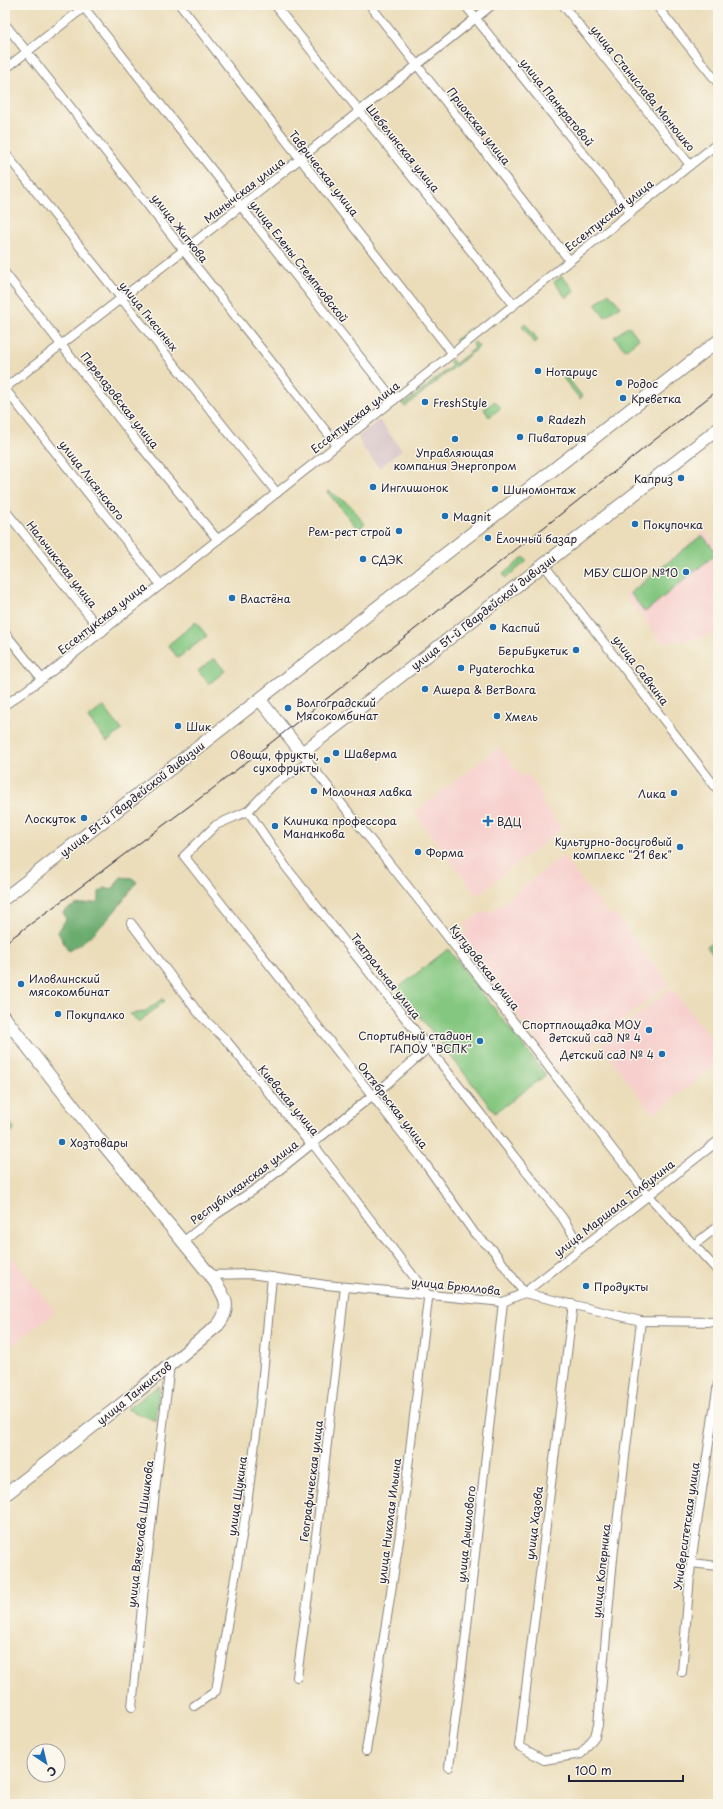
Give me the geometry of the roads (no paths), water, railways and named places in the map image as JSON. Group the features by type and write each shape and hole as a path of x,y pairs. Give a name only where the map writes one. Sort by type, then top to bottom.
{"main road":[{"name":"улица 51-й Гвардейской дивизии","path":"5,898 718,341"},
{"name":"улица 51-й Гвардейской дивизии","path":"306,758 544,565 718,429"},
{"path":"260,700 306,758"},
{"name":"улица Танкистов","path":"5,1018 99,1138 184,1241 226,1296 223,1319 170,1364 5,1494"}],"street":[{"name":"Таврическая улица","path":"180,5 453,354"},
{"name":"Шебелинская улица","path":"275,5 514,305"},
{"name":"Приокская улица","path":"370,5 570,261"},
{"name":"улица Панкратовой","path":"465,5 631,212"},
{"name":"Манычская улица","path":"5,388 242,206 300,160 359,110 417,66 492,5"},
{"name":"улица Станислава Монюшко","path":"563,5 690,165"},
{"path":"656,5 718,82"},
{"path":"5,69 84,6"},
{"name":"улица Елены Стемпковской","path":"84,6 394,400"},
{"name":"улица Житкова","path":"5,24 337,445"},
{"name":"Ессентукская улица","path":"5,705 42,679 102,632 718,143"},
{"name":"улица Гнесиных","path":"5,153 277,493"},
{"name":"Перелазовская улица","path":"5,273 139,444 218,540"},
{"name":"улица Лисянского","path":"5,388 161,585"},
{"name":"Нальчикская улица","path":"5,510 102,632"},
{"name":"улица Савкина","path":"544,565 718,790"},
{"path":"5,633 42,679"},
{"path":"248,811 274,784 306,758"},
{"name":"Кутузовская улица","path":"306,758 429,913 649,1196 694,1245"},
{"name":"Октябрьская улица","path":"248,811 216,825 184,856 419,1155 475,1234 493,1250 524,1292"},
{"name":"Театральная улица","path":"248,811 286,867 562,1217 581,1247"},
{"name":"Киевская улица","path":"131,923 200,1015 226,1040 311,1145 321,1154 428,1294"},
{"name":"Республиканская улица","path":"184,1241 217,1214 257,1188 372,1096 428,1048"},
{"name":"улица Маршала Толбухина","path":"524,1292 718,1141"},
{"path":"718,1226 694,1245 718,1271"},
{"name":"улица Брюллова","path":"210,1275 250,1274 344,1287 503,1302 524,1292"},
{"name":"улица Щукина","path":"194,1706 216,1691 247,1504 261,1396 272,1277"},
{"name":"Географическая улица","path":"297,1677 318,1521 344,1287"},
{"path":"524,1292 641,1321 718,1322"},
{"name":"улица Николая Ильина","path":"366,1751 400,1534 428,1294"},
{"name":"улица Дышлового","path":"449,1767 466,1635 503,1302"},
{"name":"улица Хазова","path":"519,1746 572,1304"},
{"name":"улица Коперника","path":"519,1746 544,1760 581,1754 595,1736 598,1725 613,1558 641,1321"},
{"name":"улица Вячеслава Шишкова","path":"132,1707 144,1580 162,1446 170,1364"},
{"name":"Университетская улица","path":"682,1672 691,1563 718,1383"},
{"path":"691,1563 718,1566"}],"tram line":[{"path":"5,943 211,790 718,390"}],"place":[{"name":"Нотариус","path":"538,371"},
{"name":"Родос","path":"619,383"},
{"name":"Креветка","path":"623,398"},
{"name":"FreshStyle","path":"425,402"},
{"name":"Radezh","path":"540,419"},
{"name":"Пиватория","path":"520,437"},
{"name":"Управляющая компания Энергопром","path":"455,439"},
{"name":"Каприз","path":"681,478"},
{"name":"Инглишонок","path":"373,487"},
{"name":"Шиномонтаж","path":"495,489"},
{"name":"Magnit","path":"445,516"},
{"name":"Покупочка","path":"635,524"},
{"name":"Рем-рест строй","path":"399,531"},
{"name":"Ёлочный базар","path":"488,538"},
{"name":"СДЭК","path":"363,559"},
{"name":"МБУ СШОР №10","path":"686,572"},
{"name":"Властёна","path":"232,598"},
{"name":"Каспий","path":"493,627"},
{"name":"БериБукетик","path":"576,650"},
{"name":"Pyaterochka","path":"461,668"},
{"name":"Ашера & ВетВолга","path":"425,689"},
{"name":"Волгоградский Мясокомбинат","path":"288,708"},
{"name":"Хмель","path":"497,716"},
{"name":"Шик","path":"178,726"},
{"name":"Шаверма","path":"336,753"},
{"name":"Овощи, фрукты, сухофрукты","path":"327,760"},
{"name":"Молочная лавка","path":"314,791"},
{"name":"Лика","path":"674,793"},
{"name":"Лоскуток","path":"84,818"},
{"name":"ВДЦ","path":"488,821"},
{"name":"Клиника профессора Мананкова","path":"275,826"},
{"name":"Культурно-досуговый комплекс \"21 век\"","path":"680,847"},
{"name":"Форма","path":"418,852"},
{"name":"Иловлинский мясокомбинат","path":"21,984"},
{"name":"Покупалко","path":"58,1014"},
{"name":"Спортплощадка МОУ детский сад № 4","path":"649,1030"},
{"name":"Спортивный стадион ГАПОУ \"ВСПК\"","path":"480,1041"},
{"name":"Детский сад № 4","path":"662,1054"},
{"name":"Хозтовары","path":"62,1142"},
{"name":"Продукты","path":"586,1286"}]}
